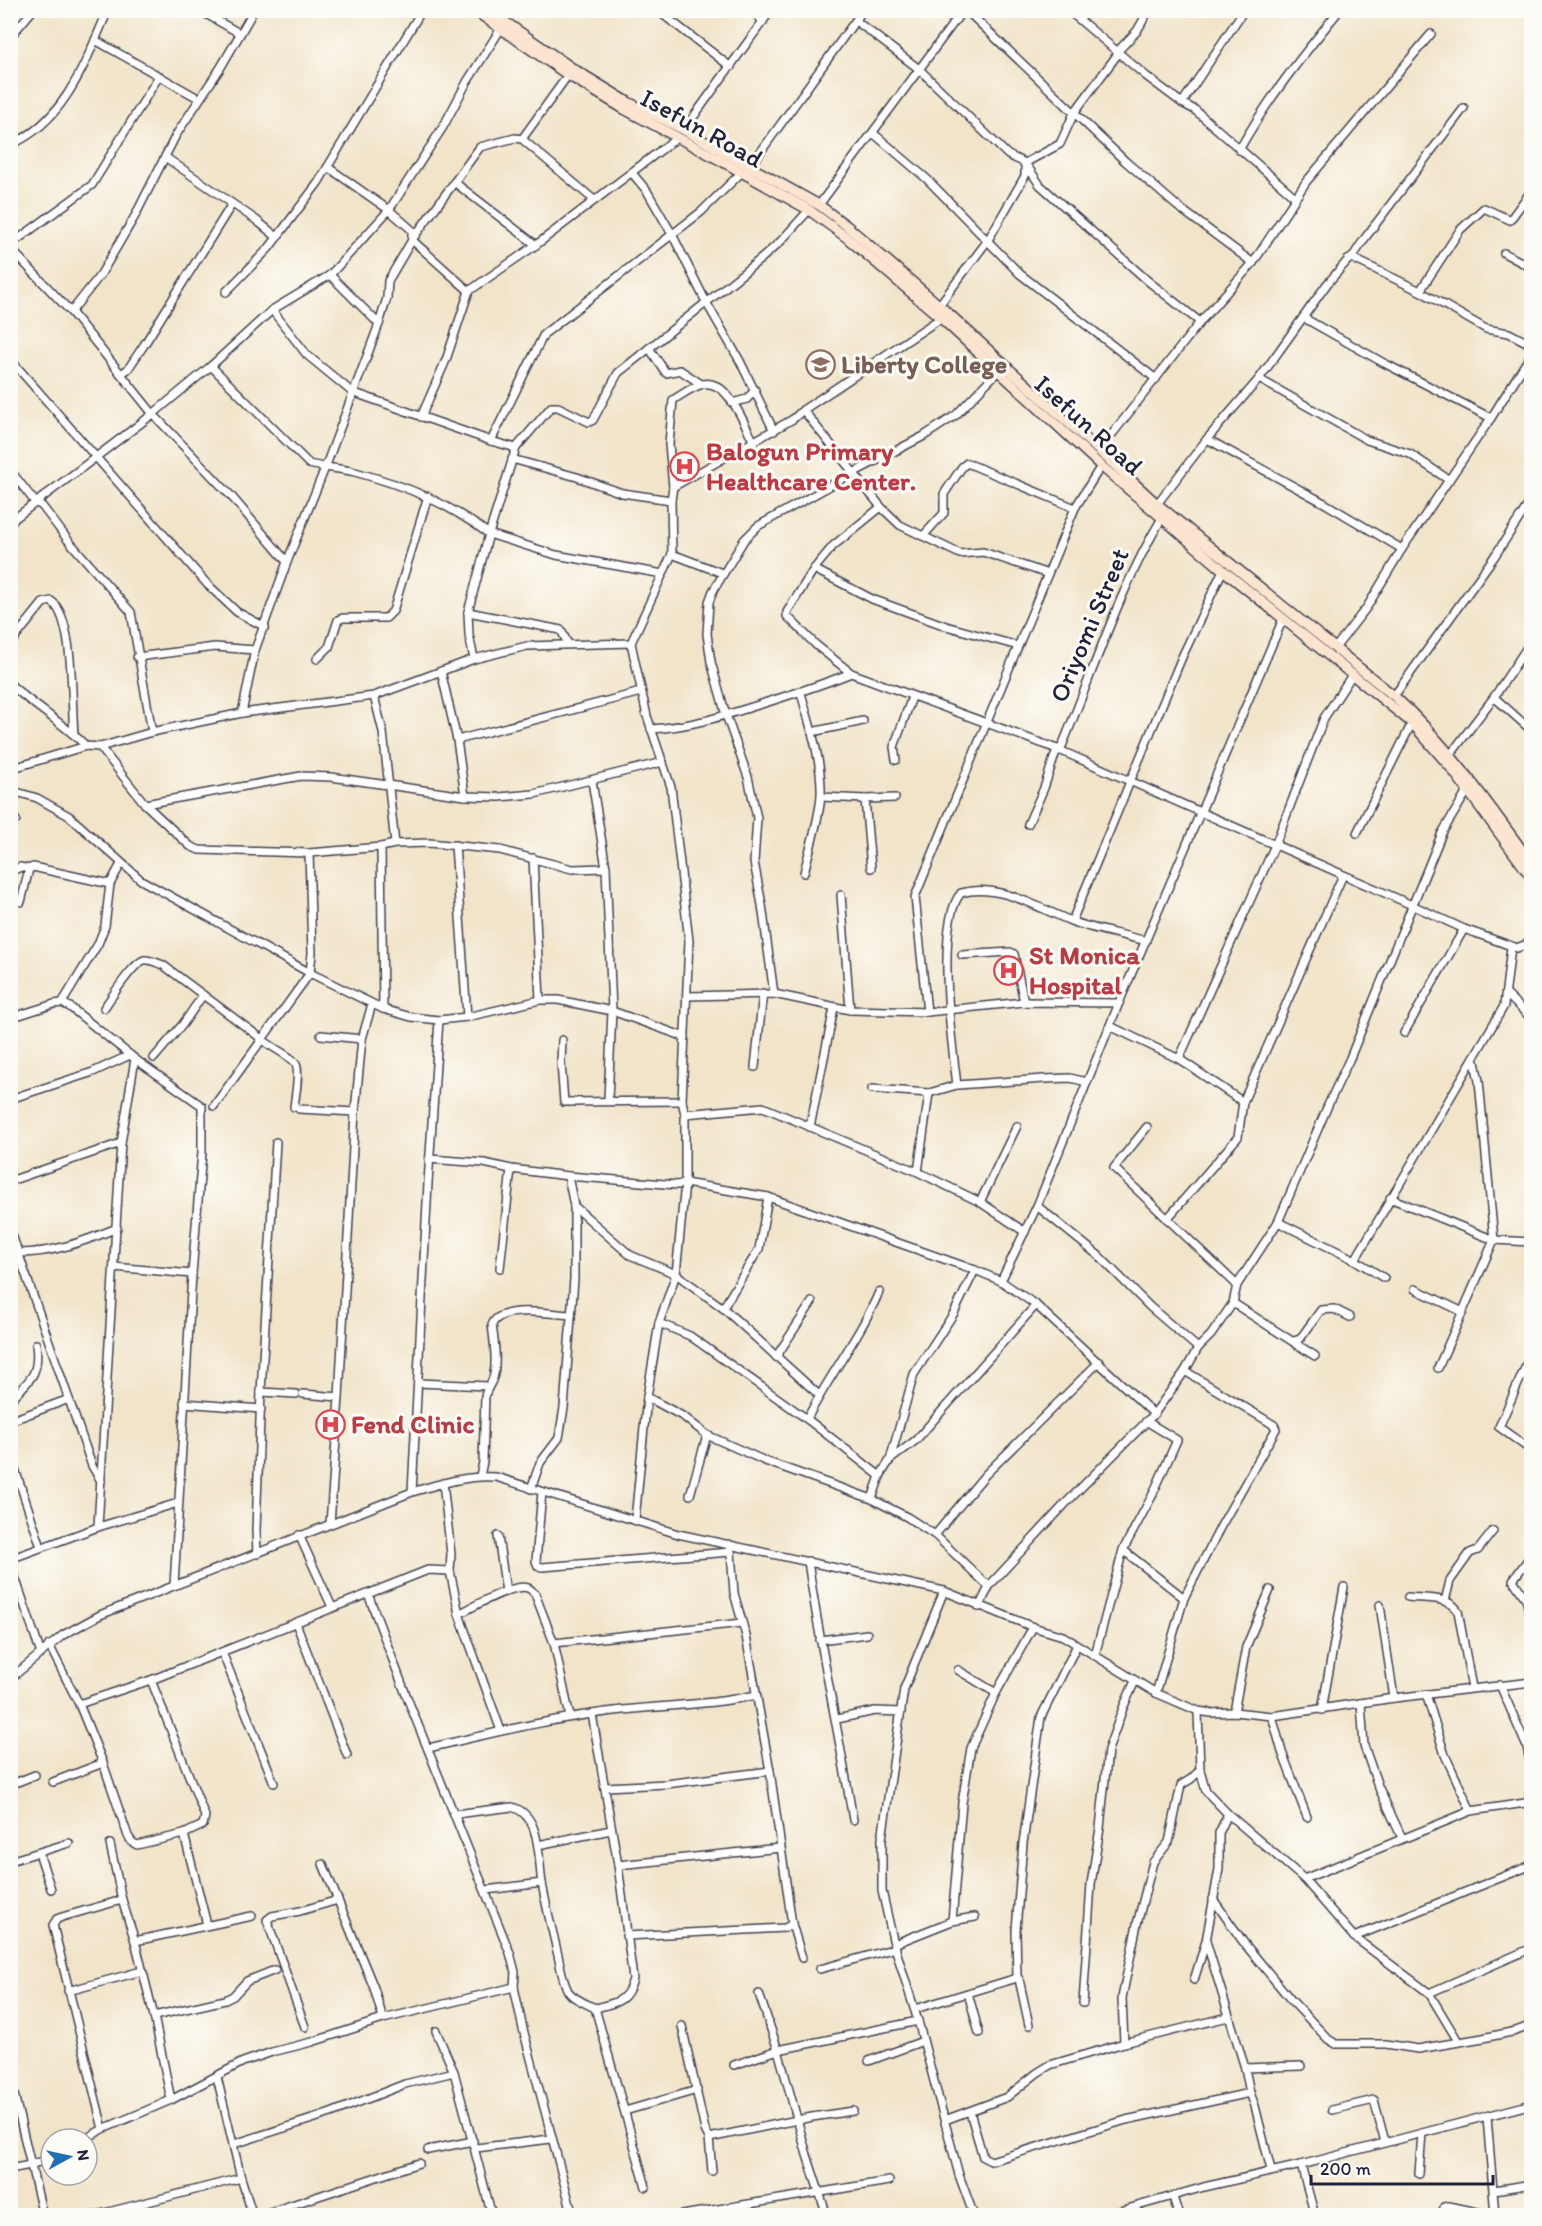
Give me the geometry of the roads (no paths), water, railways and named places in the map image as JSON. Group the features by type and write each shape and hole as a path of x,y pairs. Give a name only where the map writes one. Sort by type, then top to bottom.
{"street":[{"path":"10,37 33,10"},
{"path":"10,145 40,128 55,114 67,96 108,10"},
{"path":"199,10 239,33"},
{"path":"71,312 101,274 198,98 221,67 254,10"},
{"path":"226,292 254,265 328,168 422,10"},
{"name":"Isefun Road","path":"474,10 568,75 624,109 681,134"},
{"name":"Isefun Road","path":"488,10 581,74 809,210 938,312 1157,504 1394,696 1420,720 1532,864"},
{"path":"657,10 731,67"},
{"path":"753,10 763,22"},
{"path":"421,417 446,360 469,291 536,245 681,134 771,10"},
{"path":"491,441 544,334 715,200 745,171 863,10"},
{"path":"819,205 964,10 1125,161 1177,206 1252,263"},
{"path":"1068,10 1117,52 1182,103 1195,110 1296,197"},
{"path":"1025,163 1060,144 1074,113 1118,56 1117,52 1137,31 1149,10"},
{"path":"1182,103 1245,10"},
{"path":"1239,150 1253,124 1288,74 1338,12"},
{"path":"856,21 919,69 1008,155 1025,163 1040,185 1148,281 1200,322"},
{"path":"10,522 153,414 211,366 272,310 330,275 388,210 443,127 467,82 500,30"},
{"path":"1099,451 1200,322 1252,263 1296,197 1431,34"},
{"path":"95,40 198,98"},
{"path":"522,139 568,75"},
{"path":"159,76 92,185 10,247 71,312 153,414 232,497 287,562"},
{"path":"1157,504 1207,439 1259,379 1327,284 1352,258 1464,108"},
{"path":"873,133 927,179 1020,273 1156,379"},
{"path":"242,713 255,651 378,324 387,298 388,281 412,240 480,147 515,138 522,139 594,200"},
{"path":"165,157 277,237"},
{"path":"673,487 793,419 938,312 988,240 1025,176 1025,163"},
{"path":"328,168 388,210 412,230 412,240 469,291"},
{"name":"Isefun Road","path":"745,171 819,205 847,226 1101,466 1223,570 1412,723 1448,758 1468,790 1532,878"},
{"path":"632,173 647,191 672,234 706,302 740,361 774,431"},
{"path":"454,182 536,245"},
{"path":"1420,291 1460,230 1484,208 1510,220 1532,189"},
{"path":"121,374 128,369 144,345 232,204"},
{"path":"474,659 469,635 468,612 516,448 551,407 558,407 589,422 594,420 614,378 762,258 809,210"},
{"path":"1504,253 1532,268"},
{"path":"1352,258 1420,291 1486,329 1509,333 1532,345"},
{"path":"330,275 378,324"},
{"path":"272,310 307,355 352,392 516,448"},
{"path":"1304,318 1382,362 1491,418"},
{"path":"649,348 666,373 680,370 701,384"},
{"path":"1335,648 1367,607 1402,549 1532,353"},
{"path":"10,359 207,584 237,612 265,627"},
{"path":"211,366 309,464 353,471 429,496 446,504 489,534 556,555 663,574"},
{"path":"774,994 754,862 756,818 748,777 726,715 711,662 707,634 712,591 744,540 758,526 924,436 956,415 998,371"},
{"path":"1259,379 1366,440 1410,454 1449,480"},
{"path":"635,1520 647,1398 659,1323 676,1274 685,1183 685,1114 682,1101 688,996 688,941 670,787 651,729 631,643 672,554 671,500 673,487 669,444 673,400 701,384 711,383 719,386 727,394 754,442"},
{"path":"732,403 747,399 755,390"},
{"path":"803,410 881,507 900,525 960,554 983,552 1048,574"},
{"path":"1207,439 1326,504 1402,549"},
{"path":"512,459 577,477 622,493 671,500"},
{"path":"923,536 944,513 944,495 967,463 1075,508"},
{"path":"927,1012 915,897 1075,508 1101,466"},
{"path":"10,470 131,612 137,657 148,700 152,732"},
{"path":"317,659 329,647 338,620 386,618 393,610 429,496"},
{"path":"1394,696 1494,557 1532,499"},
{"path":"881,507 833,546 814,569 788,608 788,615 816,645 851,673 1058,750 1464,929 1511,947 1523,947 1532,942"},
{"name":"Oriyomi Street","path":"1028,824 1125,590 1144,549 1162,518"},
{"path":"672,554 722,573"},
{"path":"814,569 872,599 946,626 1018,646"},
{"path":"1072,921 1182,657 1223,570"},
{"path":"10,644 43,603 51,601 57,605 63,618 69,645 74,734"},
{"path":"468,612 561,630 568,644"},
{"path":"1001,1281 1037,1206 1119,1003 1283,619"},
{"path":"1448,758 1494,697 1532,640"},
{"path":"10,769 86,746 100,747 152,732 242,713 374,696 474,659 527,646 631,643"},
{"path":"137,657 215,647 255,651"},
{"path":"441,671 457,740 465,796"},
{"path":"651,729 676,728 726,715 801,693 851,673"},
{"path":"1179,1059 1275,845 1324,718 1352,675"},
{"path":"10,684 86,746"},
{"path":"457,740 641,692"},
{"path":"801,693 820,771 821,797 804,873"},
{"path":"374,696 382,732 395,844"},
{"path":"896,760 894,747 912,697"},
{"path":"1494,697 1532,731"},
{"path":"812,732 863,721"},
{"path":"1357,833 1412,723"},
{"path":"100,747 145,804 190,846 199,850 309,853 395,844 429,843 500,850 572,869 606,868"},
{"path":"145,804 301,776 331,777 465,796 499,797 534,794 663,762"},
{"path":"592,781 606,868 612,1011 608,1100"},
{"path":"10,790 37,798 69,816 141,880 309,973 383,1009 411,1017 439,1020 467,1017 540,1000 558,1000 612,1011 685,1037"},
{"path":"979,1607 990,1584 1154,1414 1185,1371 1198,1348 1211,1335 1233,1303 1237,1285 1278,1222 1350,1058 1442,833 1468,790"},
{"path":"821,797 895,798"},
{"path":"865,799 871,868"},
{"path":"455,845 467,1017"},
{"path":"381,847 383,1009"},
{"path":"214,1106 309,973 312,953 309,853"},
{"path":"533,858 540,1000"},
{"path":"62,1003 98,944 105,926 110,884 121,864"},
{"path":"10,872 20,867 29,869 35,867 110,884"},
{"path":"21,902 29,869"},
{"path":"1167,1220 1238,1137 1243,1102 1343,875"},
{"path":"957,1085 948,1009 946,964 951,919 961,893 999,893 1020,899 1072,921 1146,941"},
{"path":"841,895 850,1010"},
{"path":"1404,1033 1464,929"},
{"path":"1355,1260 1504,1006 1511,947"},
{"path":"962,956 1010,952 1014,954 1024,1002"},
{"path":"104,1008 137,965 147,960 162,965 296,1064 297,1108 355,1112"},
{"path":"755,1067 763,993"},
{"path":"688,996 763,993 850,1010 927,1012 1024,1002 1119,1003"},
{"path":"1506,994 1532,1019"},
{"path":"154,1058 183,1024 203,995"},
{"path":"10,1018 54,1004 62,1003 70,1006 132,1057 202,1106 202,1152 192,1274 174,1586"},
{"path":"330,1524 355,1112 362,1039 372,1004"},
{"path":"810,1127 834,1008"},
{"path":"412,1492 429,1159 439,1020"},
{"path":"1110,1026 1179,1059 1243,1102"},
{"path":"321,1035 362,1039"},
{"path":"562,1040 564,1102 682,1101"},
{"path":"11,1098 132,1057"},
{"path":"98,1527 121,1143 132,1057"},
{"path":"1438,1368 1494,1240 1479,1082 1474,1057"},
{"path":"872,1089 929,1093 957,1085 1070,1078 1087,1082"},
{"path":"918,1172 929,1093"},
{"path":"685,1114 763,1107 918,1172 980,1202 1025,1232"},
{"path":"980,1202 1017,1126"},
{"path":"1148,1127 1114,1168 1237,1285"},
{"path":"257,1554 261,1392 276,1142"},
{"path":"10,1181 121,1143"},
{"path":"429,1159 484,1163 567,1176 677,1185 685,1183 768,1197 1001,1281 1036,1305 1154,1414"},
{"path":"500,1268 511,1169"},
{"path":"531,1489 540,1463 559,1438 560,1433 574,1279 574,1206 567,1176"},
{"path":"723,1308 759,1249 768,1197"},
{"path":"1390,1198 1494,1240 1532,1242"},
{"path":"574,1206 630,1255 676,1274 723,1308 819,1395"},
{"path":"1037,1206 1099,1256 1150,1307 1198,1348"},
{"path":"1278,1222 1355,1260 1384,1278"},
{"path":"19,1252 38,1253 59,1249 84,1242 117,1228"},
{"path":"10,1229 92,1466 101,1481"},
{"path":"114,1267 192,1274"},
{"path":"872,1499 880,1476 890,1460 914,1374 954,1313 975,1270"},
{"path":"1415,1289 1463,1312"},
{"path":"807,1419 819,1395 869,1316 879,1292"},
{"path":"776,1357 812,1302"},
{"path":"1233,1303 1315,1356"},
{"path":"890,1460 916,1440 1036,1305"},
{"path":"1294,1341 1300,1340 1319,1311 1334,1309 1350,1317"},
{"path":"480,1476 488,1386 494,1378 495,1371 492,1325 495,1319 499,1315 519,1312 571,1315"},
{"path":"659,1323 690,1336 807,1419 880,1476"},
{"path":"10,1400 33,1375 37,1366 36,1344"},
{"path":"1532,1352 1499,1427 1532,1451"},
{"path":"935,1535 985,1475 1099,1362"},
{"path":"1156,1693 1184,1598 1221,1526 1276,1429 1274,1425 1185,1371"},
{"path":"418,1383 488,1386"},
{"path":"261,1392 339,1397"},
{"path":"647,1398 684,1417 707,1435 765,1461 872,1499 935,1535 985,1583 990,1584"},
{"path":"10,1420 69,1400"},
{"path":"184,1402 261,1409"},
{"path":"1095,1655 1124,1550 1177,1440 1146,1421"},
{"path":"690,1495 707,1435"},
{"path":"10,1454 40,1547"},
{"path":"10,1679 63,1635 100,1615 412,1492 480,1476 496,1477 730,1548 808,1561 944,1591 1034,1628 1063,1636 1156,1693 1198,1711 1272,1716 1394,1698 1532,1682"},
{"path":"443,1483 451,1554 450,1571 459,1614 501,1731"},
{"path":"542,1492 536,1561 538,1566 730,1548"},
{"path":"41,1654 10,1561 40,1547 178,1503"},
{"path":"1445,1601 1450,1581 1470,1554 1478,1550 1493,1531"},
{"path":"299,1535 332,1607"},
{"path":"498,1536 506,1592"},
{"path":"730,1548 734,1593 742,1623 770,1771 792,1924 802,1958"},
{"path":"1124,1550 1184,1598"},
{"path":"1532,1554 1513,1580 1526,1599 1532,1622"},
{"path":"808,1561 853,1820"},
{"path":"79,1704 151,1680 428,1570 450,1571"},
{"path":"459,1614 506,1592 524,1587 530,1589 535,1594 554,1643 570,1717"},
{"path":"1322,1710 1344,1587"},
{"path":"1234,1712 1246,1647 1270,1590"},
{"path":"944,1591 904,1689 882,1839 882,1891 895,1946 924,2041 959,2175 974,2216"},
{"path":"368,1594 510,1953 523,2029 573,2216"},
{"path":"1408,1597 1445,1601 1455,1605 1472,1688"},
{"path":"1380,1605 1394,1698"},
{"path":"296,1623 347,1755"},
{"path":"554,1643 742,1623"},
{"path":"952,1921 970,1748 996,1693 1034,1628"},
{"path":"820,1640 867,1634"},
{"path":"50,1645 79,1704 103,1763 128,1836 132,1842 140,1845 184,1834 202,1825 205,1816 151,1680"},
{"path":"1029,2025 1023,1993 1017,1978 1016,1929 1023,1843 1041,1717 1077,1645"},
{"path":"222,1652 274,1783"},
{"path":"958,1670 996,1693"},
{"path":"1083,2003 1090,1894 1108,1750 1135,1681"},
{"path":"1500,1685 1527,1747 1532,1771"},
{"path":"1426,1694 1445,1755 1472,1811"},
{"path":"428,1748 570,1717 729,1701 756,1695"},
{"path":"1361,1703 1364,1746 1378,1786 1402,1839"},
{"path":"837,1719 875,1711 901,1712"},
{"path":"1198,1711 1200,1770 1206,1791 1228,1814 1304,1879 1354,1937 1429,1993 1458,2041"},
{"path":"592,1714 618,1865 633,1979 628,1993 615,2003 595,2008"},
{"path":"1272,1716 1282,1752 1307,1817"},
{"path":"53,1782 103,1763"},
{"path":"1124,2043 1122,1998 1152,1862 1168,1842 1181,1785 1200,1770"},
{"path":"605,1787 666,1784 770,1771"},
{"path":"10,1785 35,1775"},
{"path":"1304,1879 1472,1811 1532,1802"},
{"path":"455,1814 512,1807 521,1809 530,1822 538,1845 542,1883 568,1990 595,2008 646,2187"},
{"path":"1194,1980 1206,1941 1214,1899 1219,1869 1219,1833 1228,1814"},
{"path":"538,1845 611,1830"},
{"path":"184,1834 207,1925"},
{"path":"10,1861 69,1843"},
{"path":"110,1844 122,1900 154,2016 171,2100"},
{"path":"618,1865 780,1848"},
{"path":"39,1853 51,1889"},
{"path":"323,1864 374,1988 383,2019"},
{"path":"1354,1937 1532,1865"},
{"path":"486,1890 542,1883"},
{"path":"1214,1899 1251,1951 1292,2001 1331,2041 1336,2043 1386,2044 1418,2049 1483,2038 1532,2025"},
{"path":"103,2129 53,1925 65,1916 122,1900"},
{"path":"305,2026 267,1920 338,1900"},
{"path":"135,1941 252,1916"},
{"path":"820,1969 895,1946 952,1921 975,1917"},
{"path":"626,1936 784,1928 792,1924"},
{"path":"1206,1941 1245,2068 1271,2170"},
{"path":"1429,1993 1532,1948"},
{"path":"154,2016 225,2000 233,1996 247,1981 274,1970"},
{"path":"68,1991 142,1971"},
{"path":"915,2010 1017,1978"},
{"path":"99,2131 217,2078 243,2062 383,2019 514,1987"},
{"path":"968,1993 979,2033"},
{"path":"759,1994 827,2216"},
{"path":"945,2120 1007,2097 1046,2067 1124,2043 1228,2017"},
{"path":"735,2065 778,2050 918,2021"},
{"path":"682,2026 705,2130 709,2138 712,2171"},
{"path":"436,2031 454,2072 492,2216"},
{"path":"869,2061 924,2041"},
{"path":"1245,2068 1301,2066"},
{"path":"234,2144 331,2113 405,2084 454,2072"},
{"path":"10,2077 43,2216"},
{"path":"217,2078 241,2178 253,2216"},
{"path":"625,2111 697,2090"},
{"path":"970,2112 983,2157 991,2161 1126,2120 1250,2093"},
{"path":"1332,2110 1374,2100 1385,2142"},
{"path":"1103,2216 1271,2170 1301,2165 1532,2104"},
{"path":"709,2138 853,2111"},
{"path":"1443,2216 1444,2206 1496,2215 1487,2117"},
{"path":"1419,2174 1422,2133"},
{"path":"428,2150 551,2139"},
{"path":"10,2169 39,2162"},
{"path":"258,2216 419,2163"},
{"path":"1301,2165 1316,2216"},
{"path":"93,2216 241,2178"},
{"path":"676,2216 889,2181"},
{"path":"1494,2190 1532,2184"},
{"path":"1173,2196 1179,2216"}],"place":[{"name":"Liberty College","path":"820,364"},
{"name":"Balogun Primary Healthcare Center.","path":"685,466"},
{"name":"St Monica Hospital","path":"1008,970"},
{"name":"Fend Clinic","path":"330,1424"}]}
